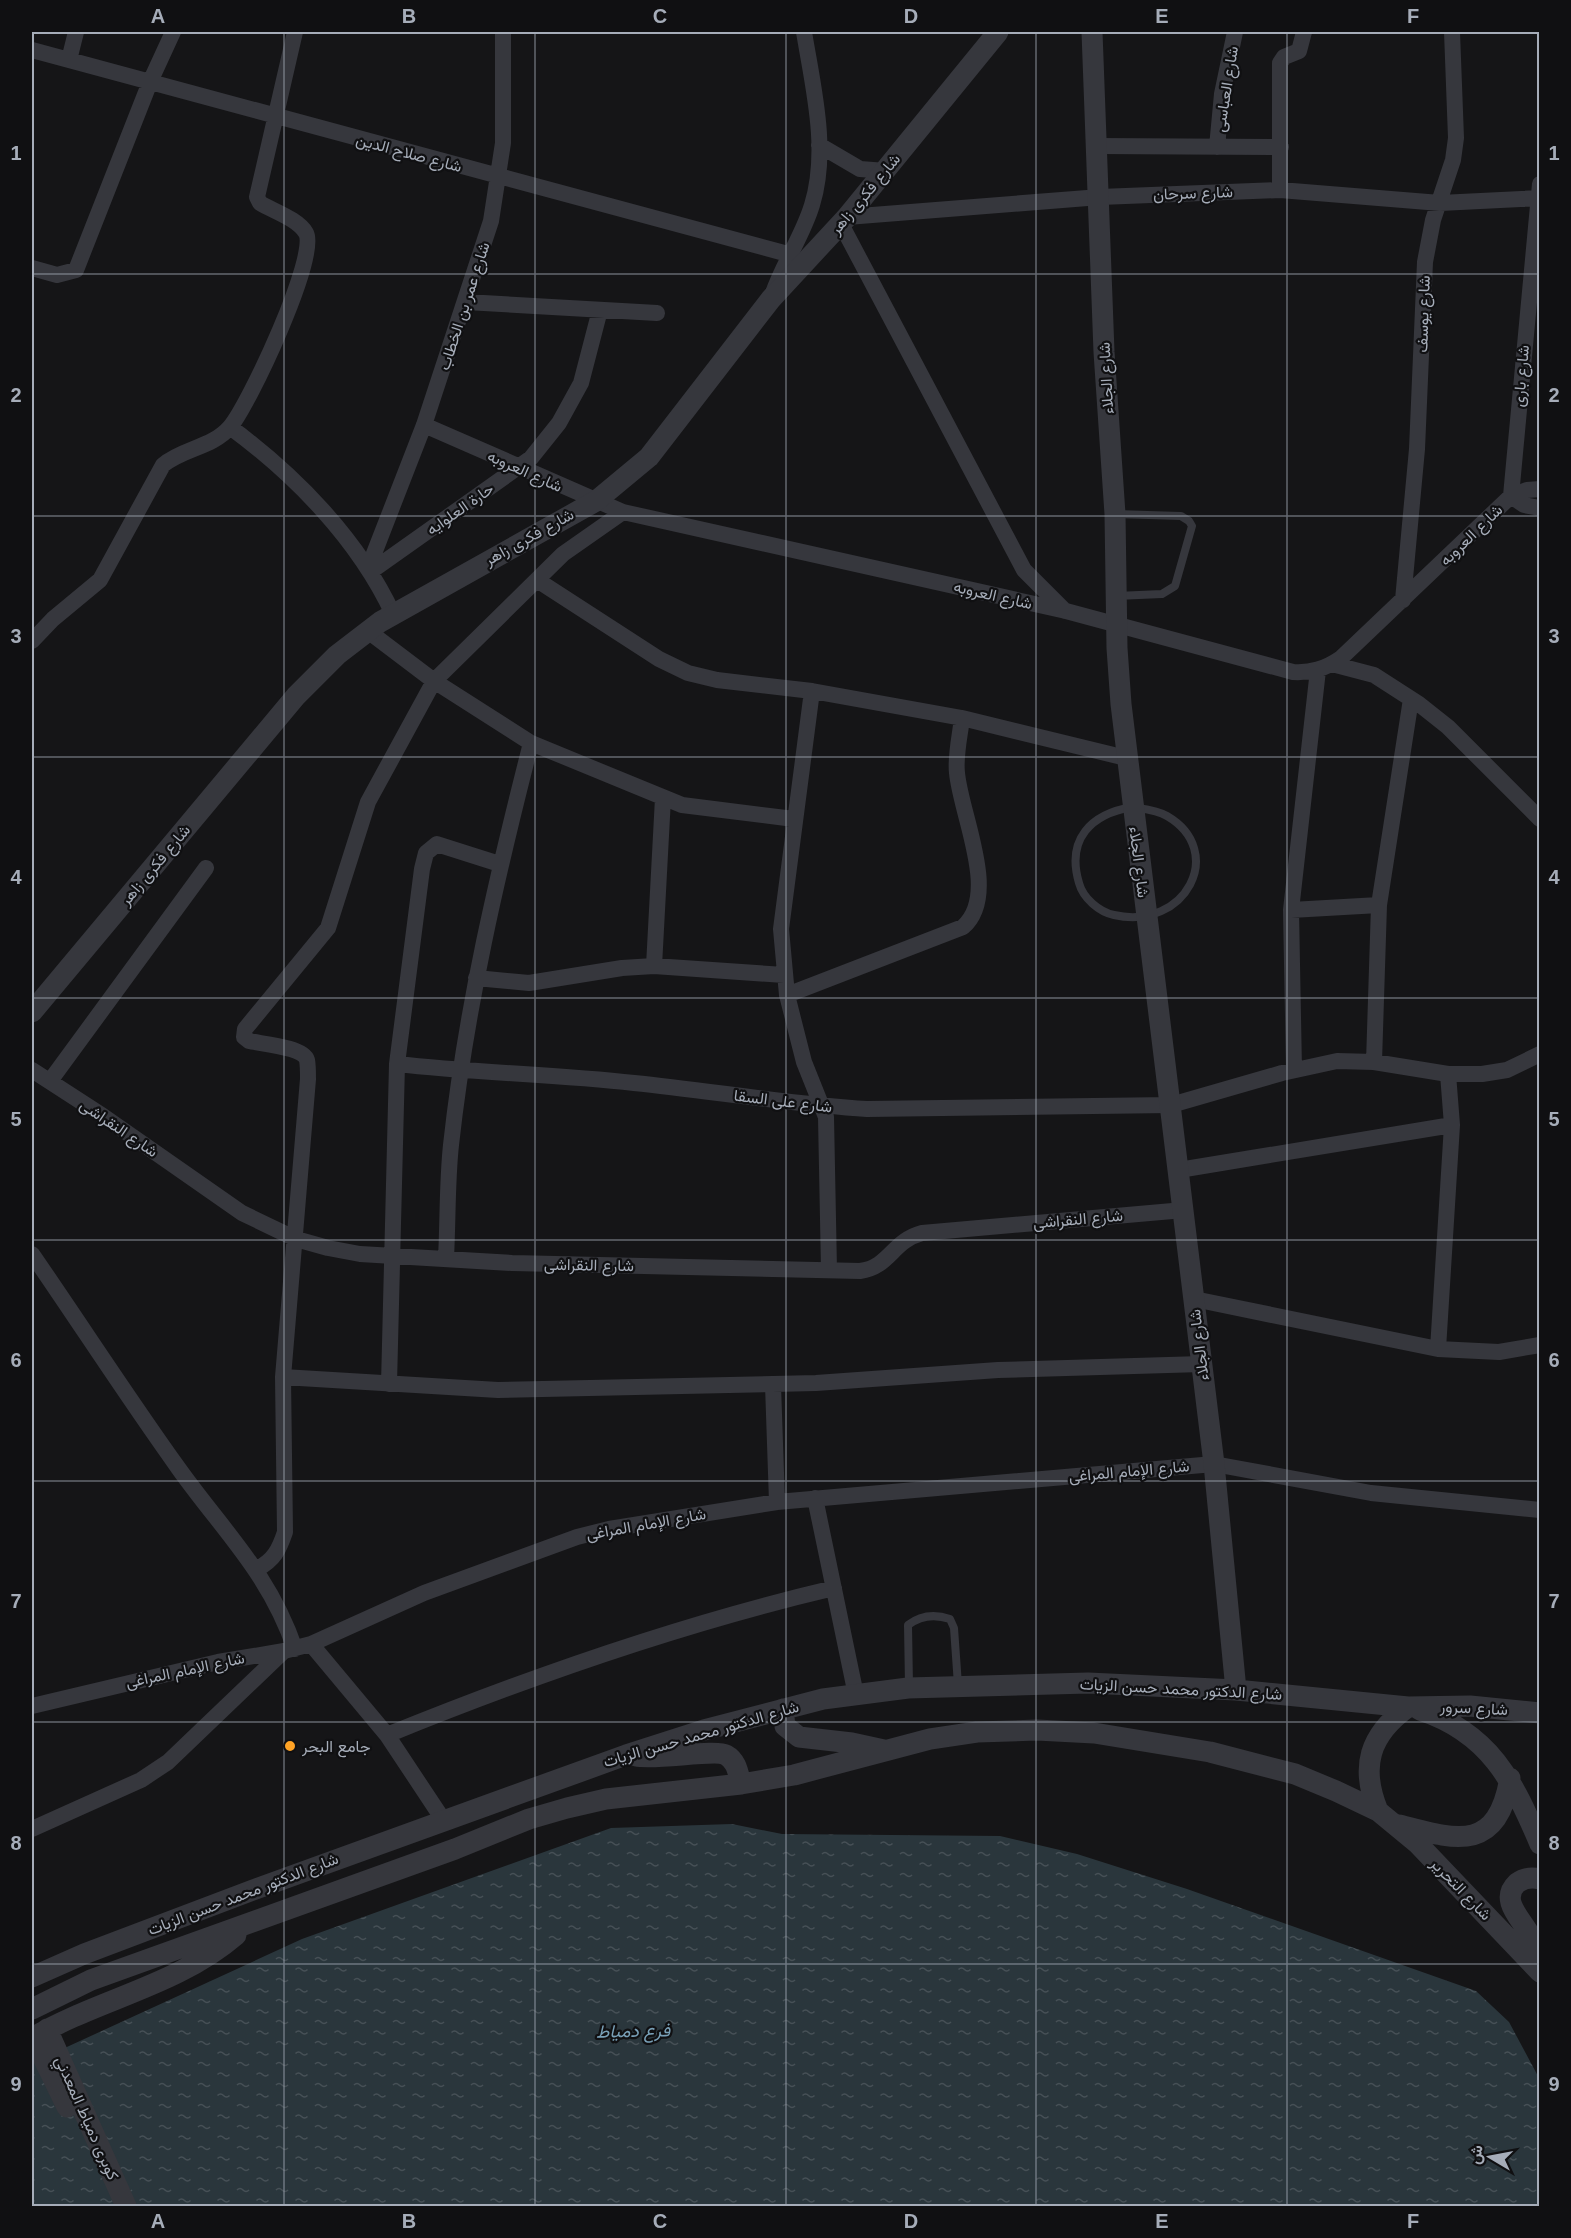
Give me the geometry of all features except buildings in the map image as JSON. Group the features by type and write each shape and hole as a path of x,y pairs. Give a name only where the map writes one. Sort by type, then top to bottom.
{"street":[{"path":"69,60 76,32"},
{"path":"32,268 57,275 76,270 150,82 173,32"},
{"path":"32,641 100,580 163,465 173,457 219,438 230,427 250,397 280,331 308,246 307,234 299,226 260,203 256,197 295,32"},
{"name":"شارع عمر بن الخطاب","path":"369,571 424,425 491,221 499,178 503,119 502,32"},
{"path":"771,299 788,254 812,205 819,176 819,145 804,32"},
{"name":"شارع فكرى زاهر","path":"32,1012 296,696 337,655 393,614 596,501 641,465 664,440 771,299 844,221 998,32"},
{"name":"شارع الجلاء","path":"1092,32 1100,197 1104,352 1115,514 1117,625 1126,758 1171,1104 1214,1464 1236,1690"},
{"name":"شارع العباسى","path":"1217,147 1222,94 1235,32"},
{"path":"1281,190 1280,63 1284,57 1299,51 1304,32"},
{"name":"شارع يوسف","path":"1404,600 1418,449 1425,262 1428,240 1453,160 1456,138 1452,32"},
{"name":"شارع صلاح الدين","path":"32,50 499,178 788,254"},
{"path":"819,145 860,169 886,171"},
{"path":"1097,146 1281,147"},
{"name":"شارع سرحان","path":"844,221 1100,197 1281,190 1440,203 1539,194"},
{"name":"شارع بارى","path":"1511,496 1539,194"},
{"path":"844,221 1024,570 1066,611"},
{"path":"466,302 657,313"},
{"name":"حارة العلوايه","path":"369,571 531,458 550,435 574,397 587,364 600,310"},
{"name":"شارع العروبه","path":"424,425 623,512 1066,611 1278,669 1307,673 1325,667 1404,600 1511,496 1527,490 1539,489"},
{"path":"230,427 305,492 369,571 393,614"},
{"name":"شارع العروبه","path":"1511,496 1524,505 1539,508"},
{"path":"257,1569 269,1563 279,1550 285,1532 283,1377 308,1079 307,1058 294,1050 249,1041 244,1037 245,1029 328,927 368,802 434,681 563,554 623,512"},
{"path":"537,580 659,659 688,673 717,680 812,691 962,718 1126,758"},
{"path":"368,631 434,681 531,743 682,805 794,819"},
{"path":"1294,1070 1291,910 1325,667 1374,675 1411,699 1448,727 1539,819"},
{"path":"812,691 781,929 787,995 804,1062 823,1106 828,1139 829,1270"},
{"path":"1374,1062 1378,905 1411,699"},
{"path":"787,995 963,927 971,920 976,910 980,886 956,770 962,718"},
{"path":"446,1258 451,1147 476,978 500,864 531,743"},
{"path":"654,966 663,798"},
{"path":"389,1384 397,1064 426,852 437,844 500,864"},
{"path":"50,1081 206,868"},
{"path":"1291,910 1378,905"},
{"path":"476,978 529,983 622,968 654,966 784,975"},
{"name":"شارع على السقا","path":"397,1064 461,1072 543,1075 633,1083 823,1106 867,1109 1171,1104 1294,1070 1337,1062 1374,1062 1448,1074 1482,1074 1507,1070 1539,1054"},
{"name":"شارع النقراشى","path":"32,1070 242,1213 296,1239 360,1254 574,1266 872,1269 883,1263 901,1241 921,1233 1184,1210"},
{"path":"1438,1348 1444,1220 1452,1125 1448,1074"},
{"path":"1179,1170 1452,1125"},
{"path":"32,1254 180,1470 257,1569 277,1604 289,1650 168,1762 141,1780 32,1829"},
{"path":"1194,1299 1438,1348 1499,1352 1539,1345"},
{"path":"283,1377 498,1390 773,1384 998,1370 1202,1364"},
{"path":"773,1384 777,1502"},
{"name":"شارع الإمام المراغى","path":"32,1706 207,1665 311,1644 424,1593 577,1537 609,1528 777,1502 1214,1464 1371,1493 1500,1508 1539,1510"},
{"path":"815,1498 856,1695"},
{"path":"387,1735 498,1690 571,1665 759,1605 834,1588"},
{"path":"311,1644 387,1735 444,1821"},
{"name":"شارع الدكتور محمد حسن الزيات","path":"32,1977 84,1954 626,1755 783,1708 909,1688 1088,1683 1236,1690 1408,1707"},
{"name":"شارع سرور","path":"1408,1707 1470,1706 1539,1713"},
{"path":"1510,1778 1501,1812 1488,1827 1471,1836 1445,1837 1385,1817 1369,1782 1371,1752 1385,1726 1408,1707 1432,1714 1476,1740 1510,1778 1539,1844"},
{"path":"783,1708 785,1726 799,1737 852,1743 884,1750"},
{"name":"شارع الدكتور محمد حسن الزيات","path":"32,2009 91,1980 567,1808 645,1793 741,1784 840,1764 884,1750 977,1732 1037,1730 1094,1733 1251,1761 1294,1774 1385,1817"},
{"path":"626,1755 659,1758 719,1752 733,1761 741,1784"},
{"name":"شارع التحرير","path":"1385,1817 1424,1851 1534,1965"},
{"path":"1534,1965 1531,1937 1514,1913 1510,1903 1511,1892 1517,1884 1526,1878 1539,1879"},
{"path":"37,2035 196,1965 249,1924"},
{"name":"كوبرى دمياط المعدني","path":"37,2035 113,2206"},
{"name":"كوبرى دمياط المعدني","path":"37,2035 126,2206"}],"lane":[{"path":"1115,514 1181,516 1190,520 1192,525 1181,573 1175,586 1162,594 1116,596"},
{"path":"1132,807 1167,816 1180,826 1190,840 1195,857 1194,874 1188,890 1177,903 1163,913 1147,917 1127,918 1108,914 1092,904 1080,888 1075,870 1076,850 1083,832 1097,819 1114,810 1132,807"},
{"path":"909,1688 908,1625 917,1618 940,1616 950,1619 954,1628 958,1685"}],"water":[{"name":"فرع دمياط","path":"732,1824 782,1834 1000,1836 1077,1854 1187,1889 1476,1991 1509,2022 1539,2078 1539,2206 32,2206 32,2063 302,1939 611,1828"}],"place":[{"name":"جامع البحر","path":"290,1746"}]}
